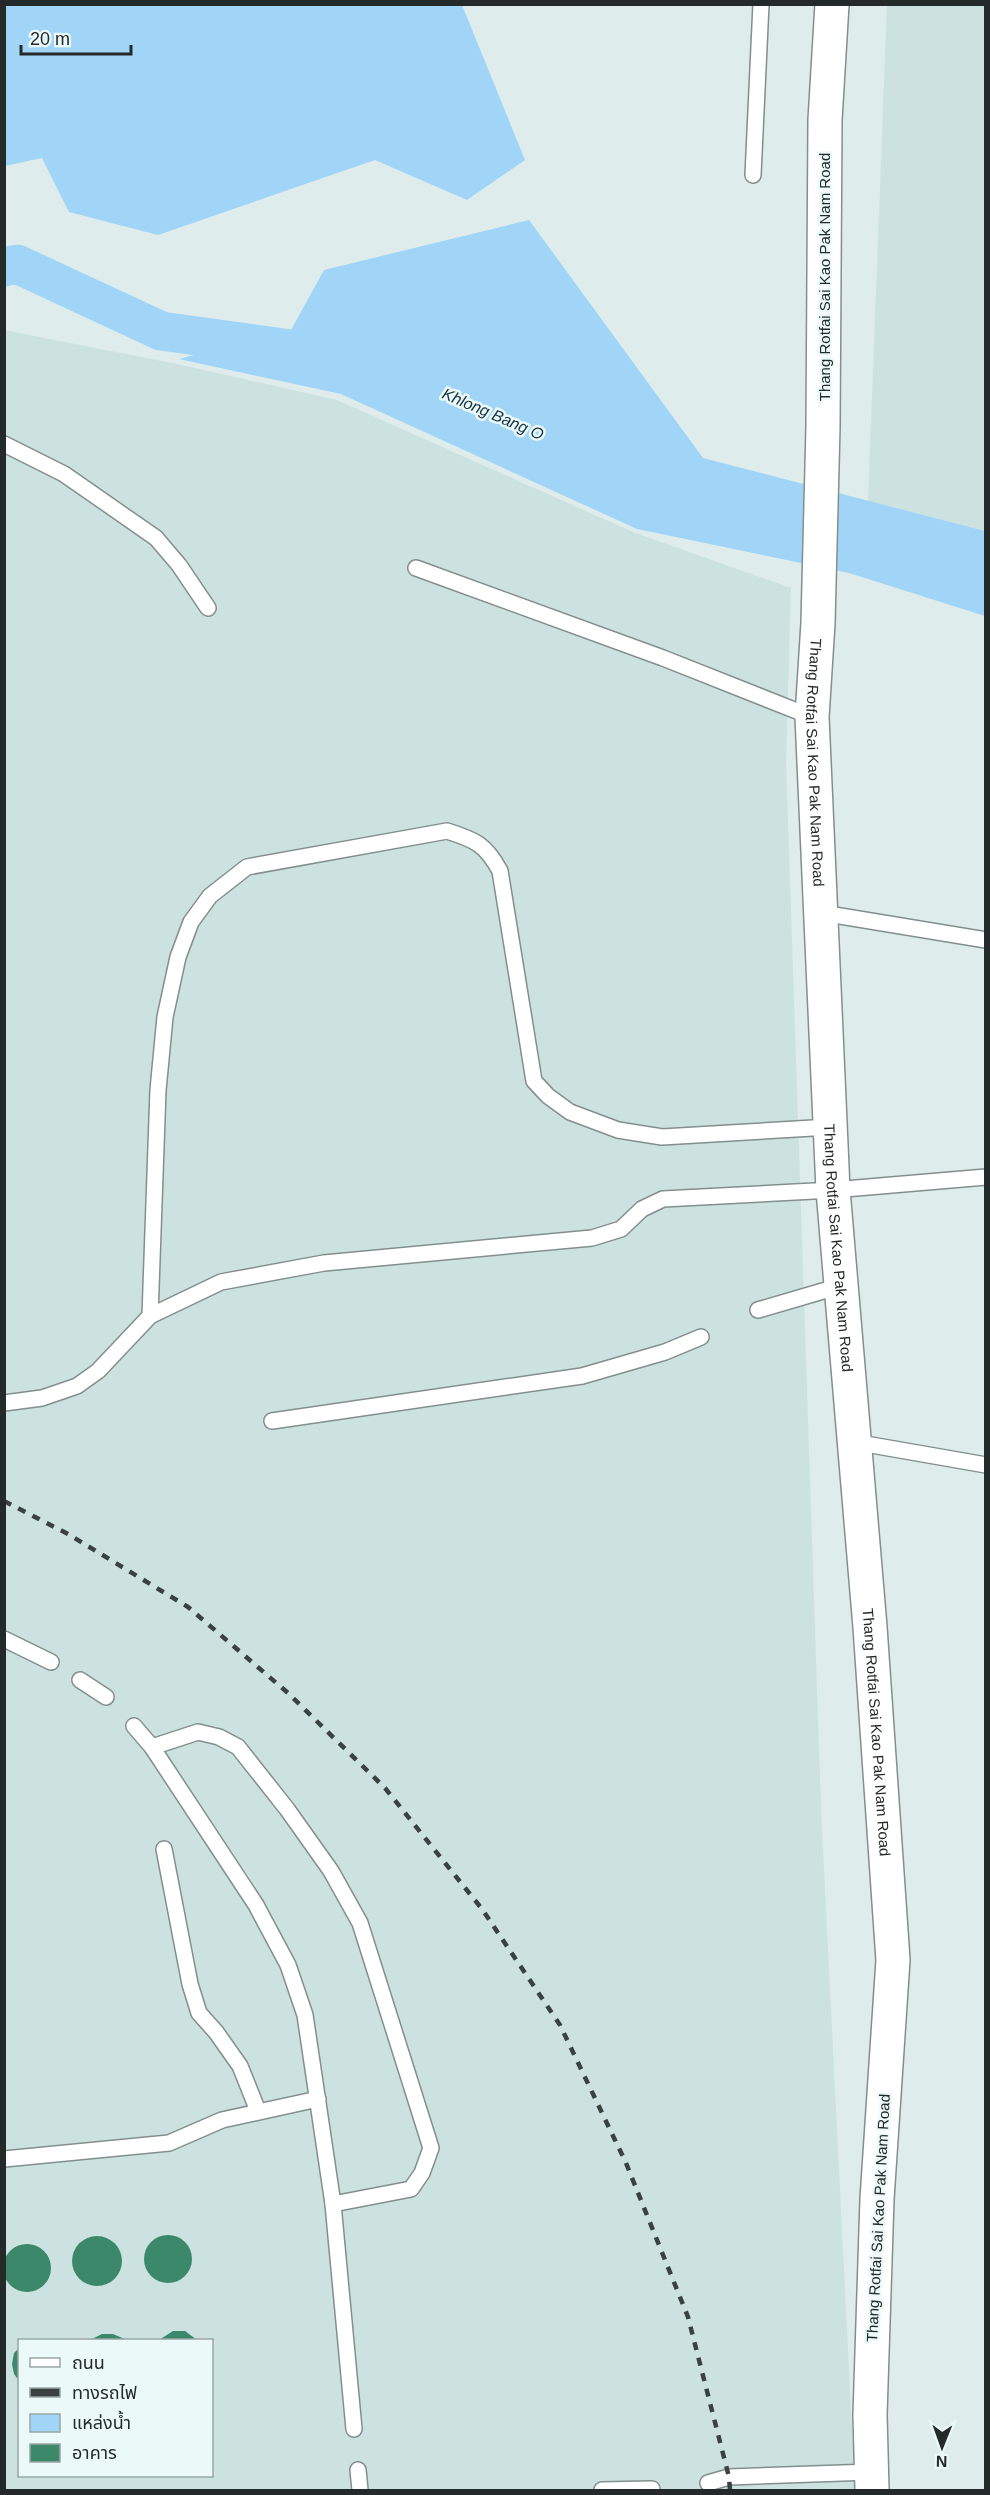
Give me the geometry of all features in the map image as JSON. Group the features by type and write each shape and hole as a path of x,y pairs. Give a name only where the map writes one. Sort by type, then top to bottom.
{"main road":[{"name":"Thang Rotfai Sai Kao Pak Nam Road","path":"832,4 825,120 822,474 818,623 812,717 833,1190 870,1628 893,1960 878,2199 870,2415 872,2481"}],"lane":[{"path":"753,175 761,4"},
{"path":"4,444 64,474 156,538 179,565 208,608"},
{"path":"416,568 663,658 812,717"},
{"path":"150,1316 158,1090 165,1017 178,957 191,922 210,896 247,867 447,831 473,839 490,853 500,871 534,1082 548,1096 570,1112 618,1130 662,1137 830,1127"},
{"path":"822,913 986,940"},
{"path":"4,1403 42,1398 77,1386 98,1371 150,1316 221,1282 324,1263 592,1238 621,1229 642,1209 663,1199 833,1190 986,1178"},
{"path":"758,1310 840,1286"},
{"path":"272,1421 582,1376 665,1352 701,1337"},
{"path":"854,1442 986,1465"},
{"path":"4,1638 51,1662"},
{"path":"80,1680 106,1697"},
{"path":"134,1726 152,1747 256,1905 288,1965 305,2015 333,2204 354,2429"},
{"path":"152,1747 198,1732 219,1737 238,1747 287,1809 331,1871 360,1923 431,2148 422,2173 411,2189 333,2204"},
{"path":"164,1849 189,1984 199,2013 216,2032 240,2066 258,2111"},
{"path":"4,2159 169,2143 222,2121 318,2098"},
{"path":"358,2470 360,2490"},
{"path":"708,2483 729,2477 872,2481"},
{"path":"602,2490 652,2489"}],"shaded area":[{"path":"887,5 985,5 985,531 868,501"},
{"path":"4,330 177,364 337,400 633,532 791,588 786,761 821,1809 855,2490 5,2490"}],"water":[{"path":"4,5 462,5 525,160 467,200 375,160 158,235 69,212 42,158 5,166"},
{"path":"529,220 703,458 985,531 985,616 849,573 637,529 341,394 179,359 291,330 324,270"}],"building":[{"path":"163,2235 173,2235 188,2245 192,2259 191,2268 182,2279 173,2283 163,2283 148,2273 144,2264 144,2254 154,2239"},
{"path":"97,2236 111,2240 118,2247 122,2261 118,2275 111,2282 97,2286 83,2282 76,2275 72,2261 76,2247 83,2240"},
{"path":"22,2244 32,2244 47,2254 51,2268 47,2282 41,2288 32,2292 22,2292 7,2282 3,2273 3,2263 13,2248"},
{"path":"173,2331 185,2331 196,2339 161,2339"},
{"path":"102,2334 113,2334 125,2339 92,2339"},
{"path":"18,2349 18,2379 12,2364 14,2353"}],"waterway":[{"name":"Khlong Bang O","path":"4,267 17,264 161,331 298,350"}],"railway":[{"path":"4,1501 68,1534 188,1607 288,1693 385,1788 482,1909 560,2025 626,2163 688,2317 729,2477 730,2490"}]}
